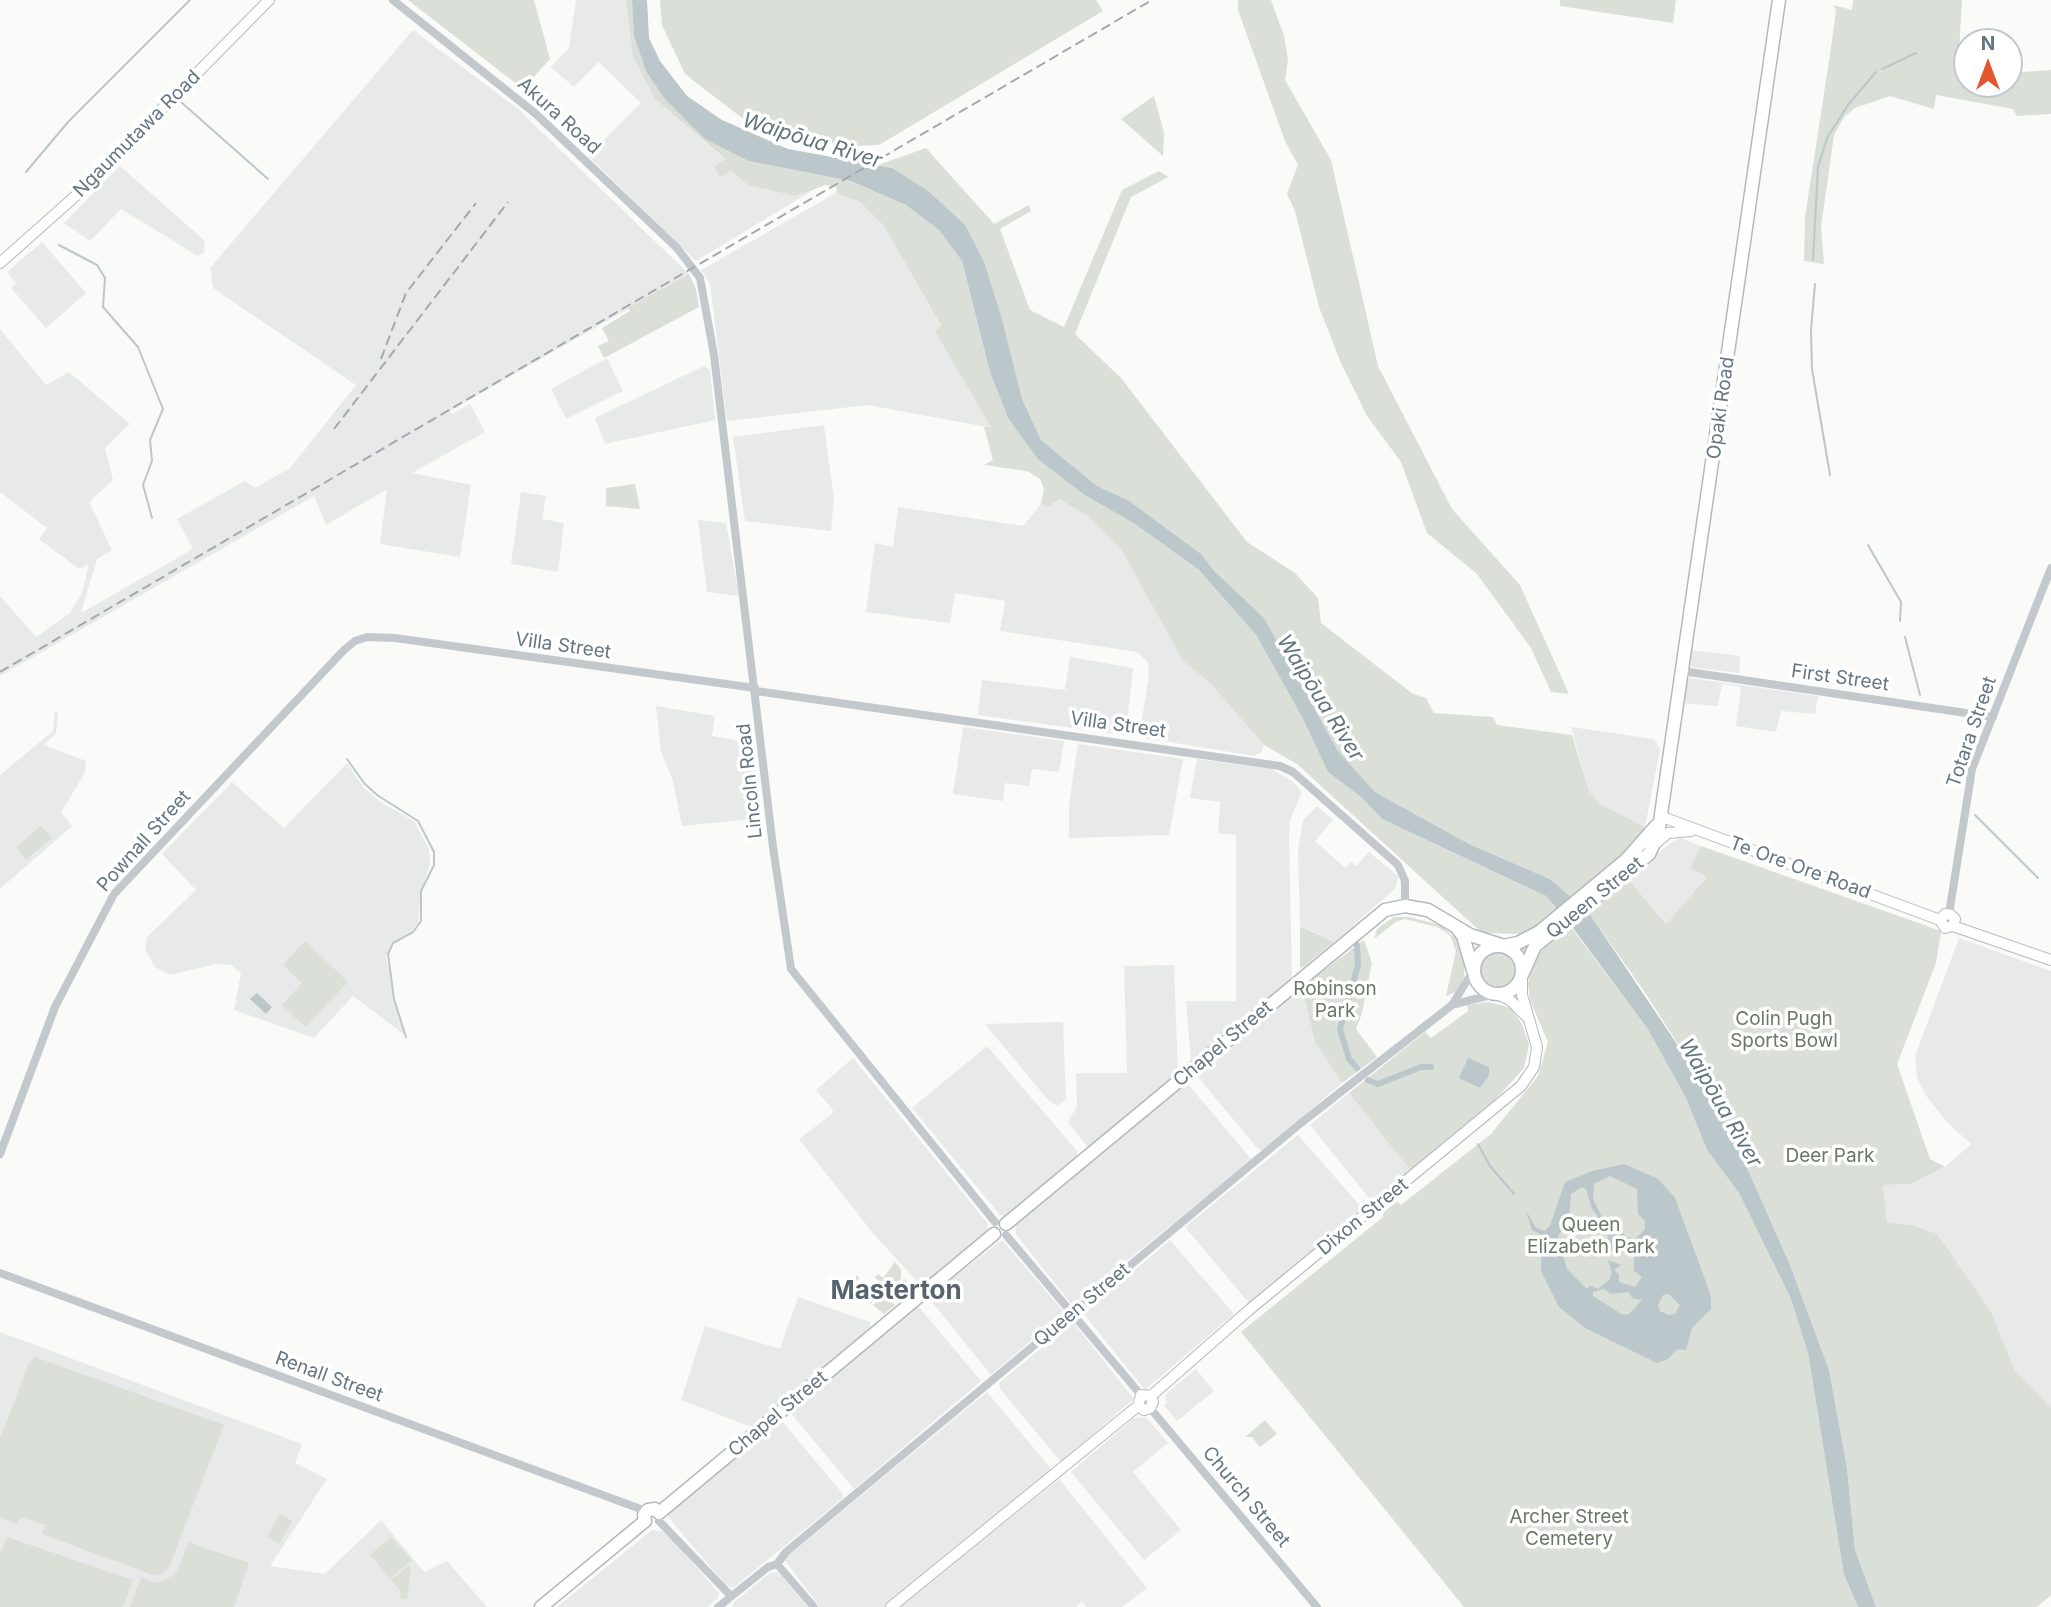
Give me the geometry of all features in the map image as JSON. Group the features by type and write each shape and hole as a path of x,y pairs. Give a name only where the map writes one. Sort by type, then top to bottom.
{"highway":[{"name":"Opaki Road","path":"1660,816 1779,0"},
{"name":"Queen Street","path":"1502,946 1541,935 1649,854 1655,844 1660,816"},
{"name":"Queen Street","path":"1592,895 1653,832 1660,816"},
{"path":"1405,906 1428,910 1452,923 1470,935 1509,948 1520,959 1522,975 1510,991 1496,994 1482,989 1473,970 1464,936 1452,923"},
{"name":"Chapel Street","path":"541,1607 1373,918 1385,910 1405,906"},
{"name":"Queen Street","path":"1522,975 1541,935"},
{"path":"1473,970 1482,951 1502,946"}],"main road":[{"name":"Ngaumutawa Road","path":"0,264 80,192 269,0"},
{"name":"Te Ore Ore Road","path":"1660,816 1944,917"},
{"path":"1655,844 1668,833 1699,830"},
{"path":"1944,917 1954,917 1953,926 2051,960"},
{"name":"Dixon Street","path":"891,1607 1521,1086 1530,1076 1536,1057 1536,1038 1522,995 1522,975"},
{"path":"1496,994 1510,1000 1529,1019"},
{"path":"1143,1399 1144,1410 1150,1408"}],"street":[{"name":"Akura Road","path":"393,0 516,96 694,268"},
{"name":"Lincoln Road","path":"694,268 704,290 709,321 791,970 1000,1229 1073,1314"},
{"name":"Totara Street","path":"1944,917 1968,783 2051,568"},
{"name":"Villa Street","path":"366,637 395,638 1280,765 1293,772 1398,865 1405,881 1405,906"},
{"name":"Pownall Street","path":"0,1154 55,1007 114,894 344,650 366,637"},
{"name":"First Street","path":"1682,671 1993,717"},
{"name":"Queen Street","path":"718,1607 768,1567 777,1564 786,1552 1299,1125 1452,1005 1473,970"},
{"name":"Queen Street","path":"1452,1005 1496,994"},
{"name":"Renall Street","path":"0,1273 652,1517 730,1595"},
{"path":"1073,1314 1143,1399"},
{"name":"Church Street","path":"1150,1408 1317,1607"},
{"path":"777,1564 814,1607"}],"shaded area":[{"path":"576,0 626,0 629,20 655,99 725,160 721,176 729,171 748,185 795,196 818,187 696,261 588,156 641,103 599,62 574,87 551,67 569,48"},
{"path":"632,0 647,0 649,38 660,61 687,96 722,120 788,149 892,168 928,191 965,225 985,264 1022,399 1041,440 1097,486 1128,500 1201,554 1215,572 1264,618 1338,751 1375,792 1471,845 1550,879 1589,913 1699,1077 1736,1143 1790,1265 1829,1370 1847,1468 1855,1550 1876,1607 1858,1607 1844,1575 1808,1353 1791,1299 1739,1193 1707,1150 1686,1098 1647,1028 1573,928 1546,896 1382,819 1361,797 1328,772 1303,719 1256,635 1199,570 1135,524 1086,496 1038,459 1008,418 990,372 962,261 939,230 906,205 851,181 749,161 705,139 665,99 646,71 634,36"},
{"path":"413,30 517,108 689,274 450,411 452,414 470,404 485,432 412,473 471,485 460,557 380,544 387,489 326,525 314,496 0,676 0,596 36,637 70,613 82,593 89,564 79,569 39,539 47,528 0,492 0,329 46,385 69,372 130,424 105,448 113,480 89,502 112,550 97,559 81,613 193,549 177,519 245,481 255,488 290,468 356,385 213,288 210,268"},
{"path":"120,166 205,241 204,252 198,256 121,209 90,241 64,223"},
{"path":"836,193 860,202 884,226 941,327 936,331 992,428 868,405 727,421 710,284 701,270"},
{"path":"42,242 86,293 46,328 11,288 16,283 7,272"},
{"path":"607,358 623,391 566,419 551,389"},
{"path":"704,366 710,370 715,420 605,444 595,418"},
{"path":"824,425 834,499 831,531 745,521 733,437"},
{"path":"521,492 546,496 542,519 564,523 558,572 511,564"},
{"path":"1059,499 1086,515 1122,551 1183,661 1210,683 1264,745 1262,752 1254,756 1139,737 1149,675 1148,662 1137,652 1000,631 1005,601 955,593 950,623 866,612 875,543 893,547 898,507 1023,526 1041,504 1047,508"},
{"path":"698,520 726,523 739,596 707,592"},
{"path":"1691,650 1740,656 1739,673 1691,667"},
{"path":"1070,657 1133,668 1126,732 1123,735 978,715 982,680 1065,690"},
{"path":"1690,678 1818,696 1815,714 1781,711 1776,732 1736,726 1741,687 1722,684 1718,706 1682,703 1686,681"},
{"path":"656,706 715,716 712,736 752,743 762,818 682,826 673,781 661,752"},
{"path":"55,712 58,712 56,733 44,745 86,761 85,773 61,812 72,826 0,889 0,775 53,731"},
{"path":"963,727 1064,741 1059,772 1032,769 1029,786 1005,783 1003,801 953,794"},
{"path":"1571,727 1654,739 1660,749 1645,827 1600,804 1589,791"},
{"path":"1078,744 1183,759 1169,835 1069,838 1069,805"},
{"path":"1197,759 1272,769 1292,781 1302,792 1290,820 1289,836 1292,979 1198,1059 1191,1061 1186,1001 1236,1001 1236,835 1218,833 1220,802 1190,798"},
{"path":"347,763 364,788 382,803 414,821 429,849 430,864 421,892 418,923 411,931 392,942 386,956 395,1002 406,1036 353,996 314,1038 234,1010 241,973 231,965 216,964 170,975 155,967 145,950 147,937 196,890 162,854 232,782 284,828"},
{"path":"1317,806 1333,820 1315,841 1345,868 1351,862 1356,866 1369,852 1398,876 1396,888 1334,942 1300,925 1298,850 1303,820"},
{"path":"1680,838 1701,846 1690,868 1707,877 1666,924 1627,878"},
{"path":"1959,938 2051,971 2051,1408 2014,1369 1991,1312 1911,1225 1887,1224 1883,1185 1913,1184 1945,1167 1971,1144 1947,1122 1927,1097 1917,1078 1915,1056"},
{"path":"1174,965 1178,1074 1089,1149 1068,1122 1077,1106 1076,1073 1127,1073 1124,966"},
{"path":"1297,991 1305,999 1315,1042 1342,1083 1263,1150 1258,1149 1198,1077 1199,1073"},
{"path":"257,993 272,1007 266,1014 250,999"},
{"path":"1063,1022 1066,1099 1057,1106 1048,1100 985,1024"},
{"path":"987,1046 1077,1151 1077,1156 1005,1216 1000,1215 912,1108"},
{"path":"853,1058 988,1224 986,1235 922,1287 872,1232 799,1139 832,1114 833,1110 816,1090"},
{"path":"1468,1058 1489,1067 1489,1075 1480,1088 1459,1078"},
{"path":"1187,1083 1252,1160 1072,1305 1015,1233 1016,1225"},
{"path":"1349,1093 1410,1170 1373,1203 1310,1125"},
{"path":"1298,1135 1363,1209 1249,1303 1185,1227"},
{"path":"1624,1164 1658,1179 1675,1198 1711,1296 1711,1309 1692,1328 1686,1350 1677,1349 1668,1359 1657,1363 1585,1328 1559,1307 1541,1271 1542,1235 1532,1230 1526,1210 1535,1227 1544,1231 1550,1226 1565,1182 1592,1171","holes":["1610,1176 1637,1189 1638,1214 1645,1221 1645,1229 1635,1239 1628,1237 1626,1241 1634,1243 1634,1271 1642,1277 1635,1287 1619,1282 1619,1274 1614,1270 1621,1265 1608,1260 1612,1274 1609,1280 1598,1289 1590,1286 1587,1289 1567,1269 1558,1236 1569,1221 1571,1194 1582,1187 1586,1189 1592,1209 1609,1231 1607,1251 1613,1251 1616,1241 1623,1241 1624,1234 1605,1223 1593,1199 1594,1184","1604,1289 1611,1294 1629,1292 1632,1298 1642,1300 1629,1314 1623,1315 1593,1296 1593,1292","1669,1294 1680,1305 1675,1314 1668,1315 1660,1311 1658,1305 1663,1295"]},
{"path":"1002,1240 1064,1312 991,1375 928,1297"},
{"path":"1170,1240 1234,1314 1145,1390 1084,1314"},
{"path":"798,1297 870,1322 871,1327 754,1428 681,1400 705,1326 780,1349"},
{"path":"915,1305 981,1381 854,1489 789,1411"},
{"path":"1073,1322 1134,1399 1061,1462 1000,1389 999,1383"},
{"path":"0,1332 302,1444 295,1463 327,1479 270,1566 325,1574 381,1520 424,1572 447,1561 487,1607 0,1607"},
{"path":"1196,1369 1214,1391 1177,1421 1164,1405 1167,1402 1167,1393"},
{"path":"987,1392 1052,1470 884,1607 820,1607 784,1559"},
{"path":"1146,1417 1168,1443 1133,1472 1181,1530 1144,1560 1071,1472 1134,1418"},
{"path":"781,1420 843,1494 843,1498 733,1588 725,1584 668,1517 667,1511"},
{"path":"1059,1479 1147,1588 1122,1607 1086,1607 1082,1602 1076,1607 900,1607"},
{"path":"652,1530 662,1531 673,1540 719,1593 718,1598 707,1607 557,1607"},
{"path":"778,1572 808,1607 733,1607 733,1603 770,1573"}],"green space":[{"path":"408,0 534,0 550,59 523,89"},
{"path":"626,0 632,0 634,36 646,71 780,167 851,181 906,205 939,230 962,261 990,372 1008,418 1086,496 1135,524 1199,570 1256,635 1303,719 1328,772 1361,797 1382,819 1546,896 1563,917 1578,904 1550,879 1471,845 1375,792 1338,751 1293,671 1201,554 1128,500 1097,486 1041,440 1022,399 985,264 892,168 878,165 926,148 994,224 1029,205 1031,211 1000,229 1030,310 1064,327 1122,190 1159,171 1168,177 1131,197 1075,334 1121,378 1247,542 1295,573 1318,598 1321,623 1413,694 1426,698 1434,713 1493,717 1497,725 1572,735 1589,791 1600,804 1645,827 1626,852 1581,889 1595,905 1627,878 1666,924 1707,877 1690,868 1701,846 1941,931 1936,963 1897,1064 1930,1159 1945,1167 1912,1184 1883,1185 1887,1223 1911,1225 1937,1234 1991,1312 2014,1369 2051,1408 2051,1595 2037,1607 1876,1607 1855,1550 1847,1468 1829,1370 1790,1265 1736,1143 1699,1077 1646,994 1589,913 1580,907 1565,919 1647,1028 1686,1098 1707,1150 1739,1193 1791,1299 1808,1353 1844,1575 1858,1607 1464,1607 1241,1332 1383,1217 1384,1212 1397,1201 1401,1205 1491,1134 1538,1076 1548,1042 1530,1000 1528,983 1536,953 1552,941 1546,935 1526,955 1520,947 1538,926 1522,934 1482,933 1297,764 1264,745 1210,683 1183,661 1122,551 1086,515 1059,499 1047,508 1041,504 1044,489 1040,479 1027,471 984,465 993,460 984,427 991,427 935,331 941,326 884,226 860,202 836,193 837,187 826,185 795,196 748,185 730,171 720,177 714,167 725,159 655,99 633,56"},
{"path":"660,0 1096,0 1103,11 879,145 852,146 771,131 742,118 685,74 662,25"},
{"path":"1238,0 1271,0 1284,36 1288,60 1285,80 1331,160 1378,366 1452,509 1520,585 1569,694 1551,692 1531,648 1477,574 1427,533 1401,462 1367,416 1341,363 1319,307 1295,211 1287,194 1298,165 1285,141 1238,10"},
{"path":"1560,0 1676,0 1673,23 1560,6"},
{"path":"1853,0 1962,0 1960,28 1953,28 1953,98 2023,98 2023,72 2051,70 2051,114 2017,116 2013,109 1936,95 1934,109 1890,96 1855,108 1844,117 1834,135 1821,227 1824,264 1804,261 1805,217 1832,41 1836,10 1833,5 1852,10"},
{"path":"1154,96 1164,133 1163,156 1121,119"},
{"path":"689,274 696,289 699,307 604,358 598,346 609,341 602,328 630,311 628,308"},
{"path":"635,484 640,509 606,506 606,488"},
{"path":"41,826 52,838 26,860 16,847"},
{"path":"1394,917 1409,917 1440,925 1458,940 1465,961 1464,977 1456,992 1446,996 1456,951 1450,935 1437,927 1405,919 1397,921 1374,939 1377,929"},
{"path":"1300,926 1334,942 1302,968 1300,967"},
{"name":"Robinson Park","path":"1364,940 1372,963 1356,1029 1377,1057 1342,1083 1315,1042 1305,1000 1297,991"},
{"path":"305,941 348,982 305,1027 282,1005 302,983 283,965"},
{"path":"1498,949 1513,955 1519,970 1513,985 1498,991 1483,985 1477,970 1483,955"},
{"path":"1489,1002 1511,1008 1522,1024 1529,1045 1524,1068 1495,1100 1410,1170 1349,1093 1425,1032 1431,1038 1468,1011 1467,1005"},
{"path":"895,1262 901,1269 901,1279 885,1289 875,1277 878,1274 883,1278"},
{"path":"904,1279 916,1287 897,1303 890,1291"},
{"path":"857,1283 862,1288 866,1285 869,1289 877,1283 883,1294 871,1303"},
{"path":"884,1296 895,1305 884,1314 873,1305"},
{"path":"35,1357 224,1425 169,1567 163,1574 153,1575 42,1534 45,1525 20,1517 17,1524 0,1517 0,1439 28,1365"},
{"path":"1265,1420 1277,1434 1260,1447 1252,1437 1245,1437"},
{"path":"280,1514 292,1521 279,1544 267,1537"},
{"path":"7,1537 133,1580 123,1607 0,1607 0,1555"},
{"path":"391,1537 412,1560 390,1578 370,1555"},
{"path":"188,1542 249,1563 234,1607 130,1607 141,1577 156,1583 172,1576 179,1568"},
{"path":"409,1565 411,1568 407,1599 400,1598 401,1592 391,1580"}],"waterway":[{"path":"26,172 68,122 190,0"},
{"path":"1882,69 1916,53"},
{"path":"1813,260 1818,167 1827,138 1848,105 1876,72"},
{"path":"181,102 268,179"},
{"path":"59,245 97,265 105,278 103,307 138,347 163,409 150,440 152,461 143,485 152,518"},
{"path":"1815,284 1811,330 1812,369 1830,475"},
{"path":"1868,545 1901,602 1900,621"},
{"path":"1905,637 1920,695"},
{"path":"347,759 364,783 377,795 418,821 434,852 434,865 421,891 421,921 413,932 393,943 388,954 394,999 406,1037"},
{"path":"1975,815 2038,878"},
{"path":"1357,945 1358,965 1340,1029 1349,1059 1357,1068"},
{"path":"1368,1080 1378,1084 1421,1067 1431,1067"},
{"path":"1478,1144 1490,1166 1514,1194"}],"railway":[{"path":"0,672 1152,0"},
{"path":"334,429 508,202"},
{"path":"381,359 406,293 476,203"}],"district":[{"name":"Masterton","path":"896,1291"}],"water label":[{"name":"Waipōua River","path":"812,141"},
{"name":"Waipōua River","path":"1320,698"},
{"name":"Waipōua River","path":"1720,1103"}],"park label":[{"name":"Colin Pugh Sports Bowl","path":"1784,1030"},
{"name":"Deer Park","path":"1830,1156"},
{"name":"Queen Elizabeth Park","path":"1591,1236"},
{"name":"Archer Street Cemetery","path":"1569,1528"}]}
